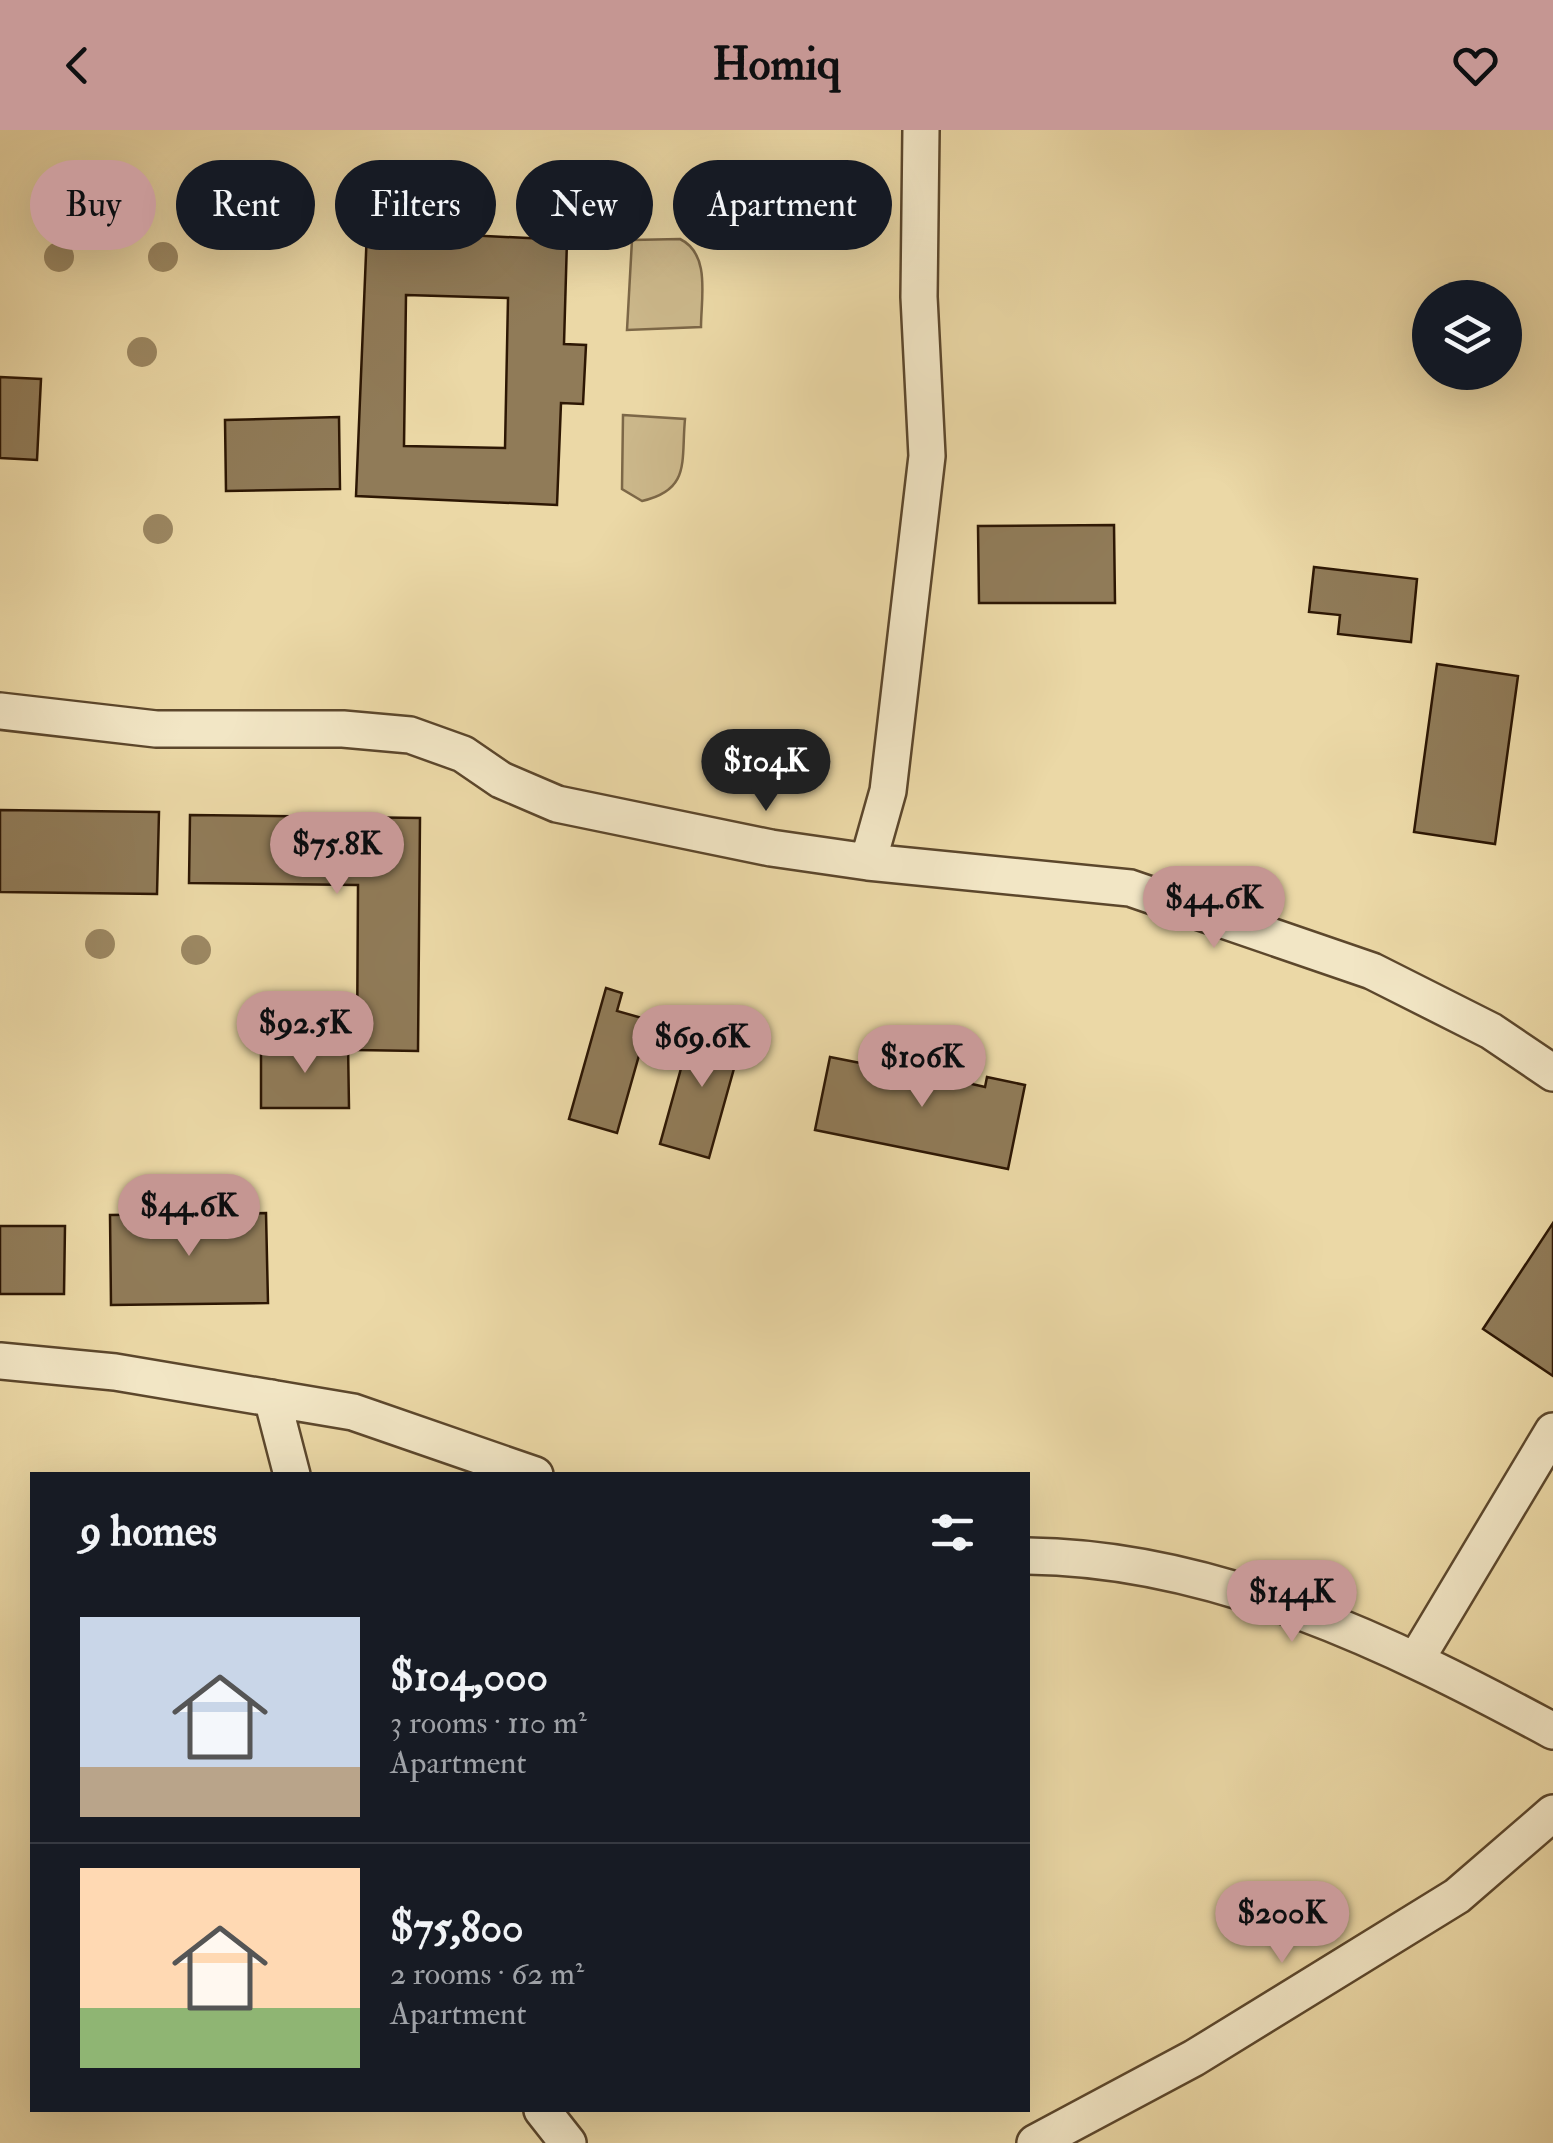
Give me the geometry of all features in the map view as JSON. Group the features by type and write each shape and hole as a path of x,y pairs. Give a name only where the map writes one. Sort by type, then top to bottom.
{"street":[{"path":"868,862 888,792 926,456 920,296 921,130"},
{"path":"0,710 156,729 343,729 410,735 463,754 501,780 557,804 752,844 868,862 1130,888 1372,972 1492,1031 1553,1073"},
{"path":"0,1360 115,1372 353,1412 525,1472"},
{"path":"272,1398 291,1472"},
{"path":"1417,1658 1553,1431"},
{"path":"1030,1556 1145,1570 1261,1598 1417,1658 1553,1731"},
{"path":"1035,2143 1194,2058 1458,1896 1553,1814"},
{"path":"544,2112 568,2143"}],"shaded area":[{"path":"673,239 673,250 693,250 696,255 703,290 701,327 627,330 631,250 653,250 653,240"},
{"path":"623,415 685,419 680,472 669,489 658,496 642,501 622,489"}],"building":[{"path":"496,236 516,237 516,250 567,250 564,344 586,345 583,404 561,403 557,505 356,496 366,250 496,250","holes":["406,295 508,298 505,448 404,446"]},
{"path":"0,377 41,379 37,460 0,458"},
{"path":"339,417 340,489 226,491 225,420"},
{"path":"1114,525 1115,603 979,603 978,526"},
{"path":"1314,567 1417,579 1411,642 1338,634 1340,615 1309,612"},
{"path":"1437,664 1518,676 1495,844 1414,832"},
{"path":"0,810 159,812 157,894 0,892"},
{"path":"190,815 420,818 418,1051 357,1050 358,885 189,883"},
{"path":"606,988 622,993 617,1011 649,1020 617,1133 569,1119"},
{"path":"720,1022 745,1029 709,1158 660,1144 692,1029 716,1035"},
{"path":"261,1043 348,1043 349,1108 261,1108"},
{"path":"830,1057 911,1073 913,1061 974,1074 972,1084 985,1087 987,1077 1025,1085 1008,1169 815,1130"},
{"path":"266,1213 268,1303 111,1305 110,1215"},
{"path":"1553,1223 1553,1376 1483,1329"},
{"path":"0,1226 65,1226 64,1294 0,1294"}]}
